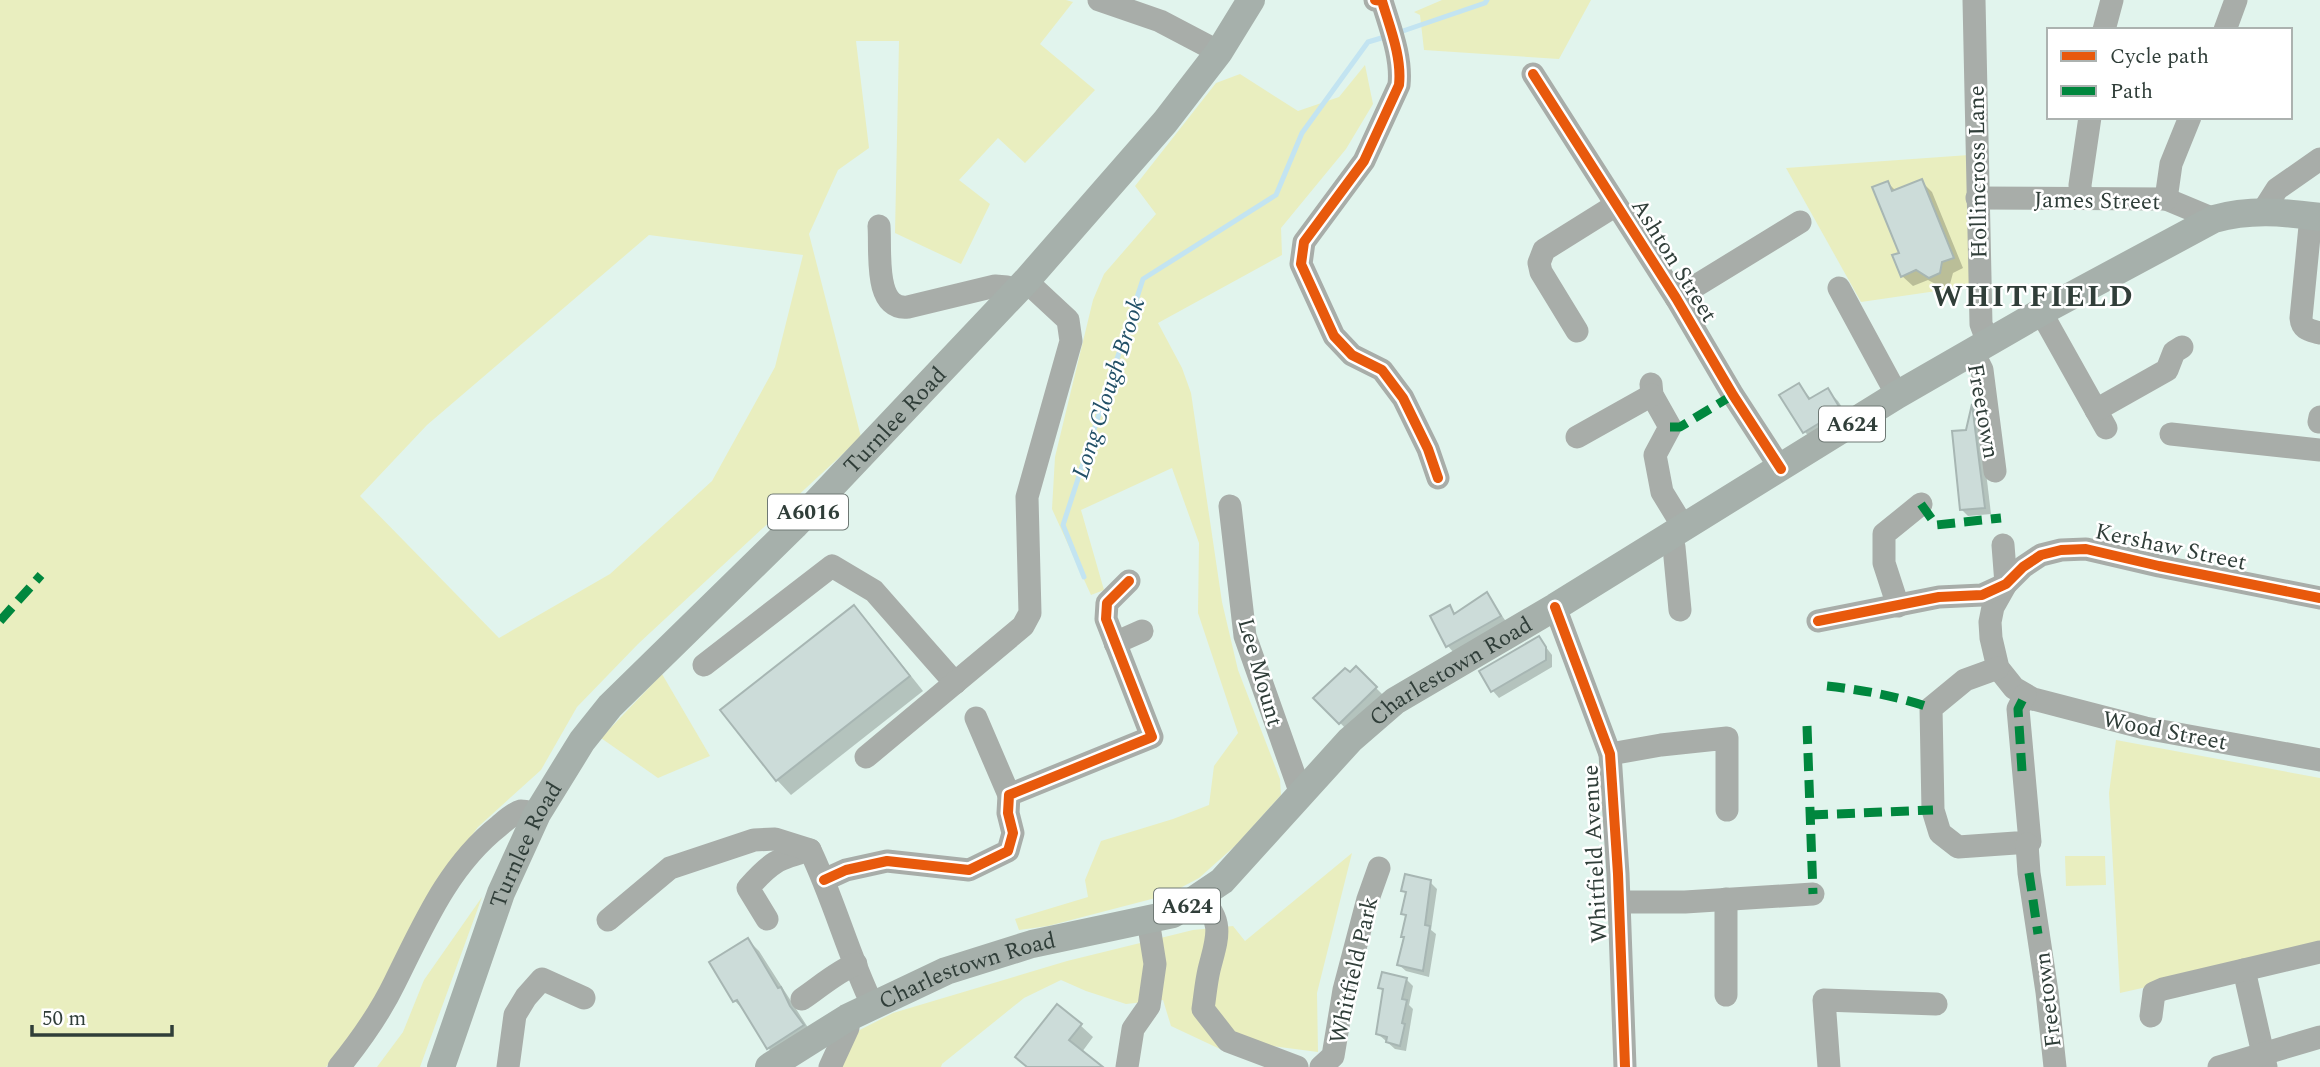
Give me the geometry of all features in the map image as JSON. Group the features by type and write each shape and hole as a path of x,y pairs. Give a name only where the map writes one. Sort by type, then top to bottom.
{"main road":[{"name":"Turnlee Road","path":"441,1067 501,893 537,814 582,741 610,706 794,526 1021,287 1166,122 1219,52 1251,0"},
{"name":"A624","path":"2263,211 2316,216"},
{"name":"Charlestown Road","path":"769,1067 872,1004 946,971 1032,944 1173,914 1222,881 1350,740 1395,701 1555,607 1897,395 2041,312 2214,219 2238,212 2263,211"}],"street":[{"path":"1099,0 1160,21 1219,52"},
{"name":"Hollincross Lane","path":"1974,0 1981,348"},
{"path":"1974,23 1989,0"},
{"path":"2105,28 2112,0"},
{"path":"2226,28 2236,0"},
{"path":"1382,5 1397,56 1399,85 1364,161 1304,242 1301,264 1334,337 1352,355 1382,370 1403,398 1428,449 1438,478"},
{"name":"Ashton Street","path":"1533,74 1676,298 1732,396 1781,469"},
{"path":"2081,198 2080,185 2090,119"},
{"path":"2166,198 2171,164 2189,119"},
{"path":"2263,211 2277,188 2320,159"},
{"name":"James Street","path":"1977,198 2166,198 2214,219"},
{"path":"1577,331 1541,272 1539,263 1544,250 1616,205"},
{"path":"2316,216 2301,325 2305,329 2320,333"},
{"path":"1676,298 1800,222"},
{"path":"866,757 1023,626 1030,613 1027,497 1071,341 1068,320 1021,287 995,286 908,307 899,308 892,304 883,290 879,226"},
{"path":"1839,288 1897,395"},
{"path":"2041,312 2101,419 2167,370 2174,352 2182,347"},
{"name":"Freetown","path":"1981,348 1995,471"},
{"path":"1577,437 1652,390 1670,427 1655,455 1662,492 1676,532 1674,547 1680,610"},
{"path":"2171,435 2320,450"},
{"path":"1898,606 1884,564 1884,534 1921,504"},
{"name":"Lee Mount","path":"1230,506 1245,636 1301,794"},
{"path":"1998,668 1965,680 1931,708 1933,810 1940,833 1958,848 2028,844 2031,840 2022,771 2018,709 2020,691 1998,668 1993,652 1990,622 1993,607 2006,584 2003,545"},
{"name":"Kershaw Street","path":"1818,621 1939,597 1982,595 2006,584 2023,567 2041,555 2061,550 2086,549 2320,598"},
{"path":"704,665 832,566 874,591 955,682"},
{"path":"1009,794 1152,737 1106,619 1107,603 1129,581"},
{"name":"Whitfield Avenue","path":"1555,607 1611,754 1625,1067"},
{"path":"1115,643 1142,631"},
{"name":"Wood Street","path":"2020,691 2033,699 2145,728 2320,760"},
{"path":"824,880 856,868 887,861 970,870 1008,851 1013,833 1008,813 1009,794 976,718"},
{"name":"Whitfield Avenue","path":"1611,754 1661,744 1727,737 1727,810"},
{"path":"339,1067 365,1036 442,889 492,831 522,811 537,814"},
{"path":"608,920 670,868 754,840 775,839 810,850 872,1004"},
{"name":"Freetown","path":"2028,844 2029,873 2047,992 2054,1067"},
{"path":"767,919 748,888 770,864 783,857 810,850"},
{"name":"Whitfield Park","path":"1321,1067 1333,1056 1344,990 1379,868"},
{"name":"Whitfield Avenue","path":"1619,902 1685,902 1813,894"},
{"path":"1200,898 1214,916 1219,937 1209,972 1203,1009 1228,1041 1297,1067"},
{"path":"1726,899 1726,995"},
{"path":"1127,1067 1133,1029 1149,1006 1155,964 1148,920"},
{"path":"2151,1016 2154,993 2163,989 2320,952"},
{"path":"802,999 828,982 839,971 856,964"},
{"path":"2244,970 2264,1060"},
{"path":"508,1067 515,1016 526,997 542,979 584,998"},
{"path":"1829,1067 1824,1000 1936,1004"},
{"path":"830,1067 848,1028 847,1018"},
{"path":"2219,1067 2264,1060 2320,1037"}],"green space":[{"path":"0,0 1073,2 1040,44 1095,90 1025,163 998,138 959,180 990,204 961,264 895,233 899,41 856,41 869,148 838,170 809,234 861,437 638,644 577,707 541,770 478,827 437,883 386,993 326,1067 0,1067","holes":["649,235 803,255 775,367 712,481 610,574 499,638 360,496 427,425"]},
{"path":"1442,0 1591,0 1559,59 1424,50 1420,15 1414,12"},
{"path":"1365,65 1373,104 1346,149 1281,228 1282,255 1158,323 1182,368 1191,393 1222,602 1238,670 1280,779 1281,795 1236,845 1199,878 1167,895 1048,926 1019,930 1015,919 1088,897 1085,880 1101,841 1209,805 1214,766 1238,733 1198,613 1199,543 1172,468 1081,510 1104,590 1091,595 1052,509 1055,457 1093,300 1104,274 1156,214 1135,186 1216,83 1240,74 1298,111 1339,97"},
{"path":"1969,155 1971,286 1861,302 1786,168"},
{"path":"662,674 710,756 658,778 601,738"},
{"path":"2116,740 2320,778 2320,948 2120,993 2109,793"},
{"path":"1352,853 1317,993 1318,1052 1257,1044 1220,1049 1171,1026 1163,1000 1126,1004 1061,980 1024,998 941,1067 834,1067 850,1035 893,1013 1067,961 1193,930 1233,926 1245,941"},
{"path":"2065,856 2105,856 2106,885 2066,886"},
{"path":"482,897 420,1067 377,1067 403,1032 424,980"}],"building":[{"path":"1922,179 1954,258 1942,262 1940,273 1929,278 1916,270 1901,277 1892,255 1899,253 1872,187 1888,181 1892,191"},
{"path":"1799,383 1809,399 1828,388 1841,410 1803,433 1779,395"},
{"path":"1972,404 1985,508 1960,510 1952,431 1966,430"},
{"path":"1487,592 1501,616 1446,647 1430,616 1450,605 1454,614"},
{"path":"854,605 910,676 776,781 720,710"},
{"path":"1539,636 1546,647 1546,660 1491,692 1479,671"},
{"path":"1356,666 1377,687 1339,724 1313,698 1345,668 1350,672"},
{"path":"1405,874 1431,880 1425,925 1430,926 1423,971 1397,965 1406,915 1401,914 1406,892 1401,891"},
{"path":"748,938 804,1025 767,1049 737,1000 733,1002 709,962"},
{"path":"1382,972 1407,978 1402,999 1407,1000 1400,1046 1386,1042 1387,1037 1376,1034 1383,989 1378,988"},
{"path":"1057,1004 1082,1024 1069,1040 1103,1067 1027,1067 1015,1057"}],"waterway":[{"name":"Long Clough Brook","path":"1397,33 1485,3 1487,0"},
{"name":"Long Clough Brook","path":"1084,577 1063,525 1143,279 1276,195 1302,133 1368,42 1388,36"}],"marked path":[{"path":"1670,427 1680,427 1733,395"},
{"path":"1921,504 1936,525 2001,518"},
{"path":"0,621 41,575"},
{"path":"1827,686 1880,694 1931,708"},
{"path":"2022,771 2018,709 2025,695"},
{"path":"1807,726 1813,894"},
{"path":"1810,815 1933,810"},
{"path":"2029,873 2038,934"}],"cycle path":[{"path":"1375,0 1382,1 1392,32 1399,64 1399,85 1364,161 1304,242 1301,264 1334,336 1352,355 1382,370 1403,398 1428,449 1438,478"},
{"path":"1533,74 1781,469"},
{"path":"1818,621 1939,597 1982,595 2006,584 2023,567 2041,555 2061,550 2086,549 2320,598"},
{"path":"824,880 846,870 887,861 969,870 1008,851 1013,833 1008,813 1009,795 1152,737 1106,619 1107,603 1129,581"},
{"path":"1555,607 1610,754 1618,874 1625,1067"}],"district":[{"name":"WHITFIELD","path":"2033,296"}]}
